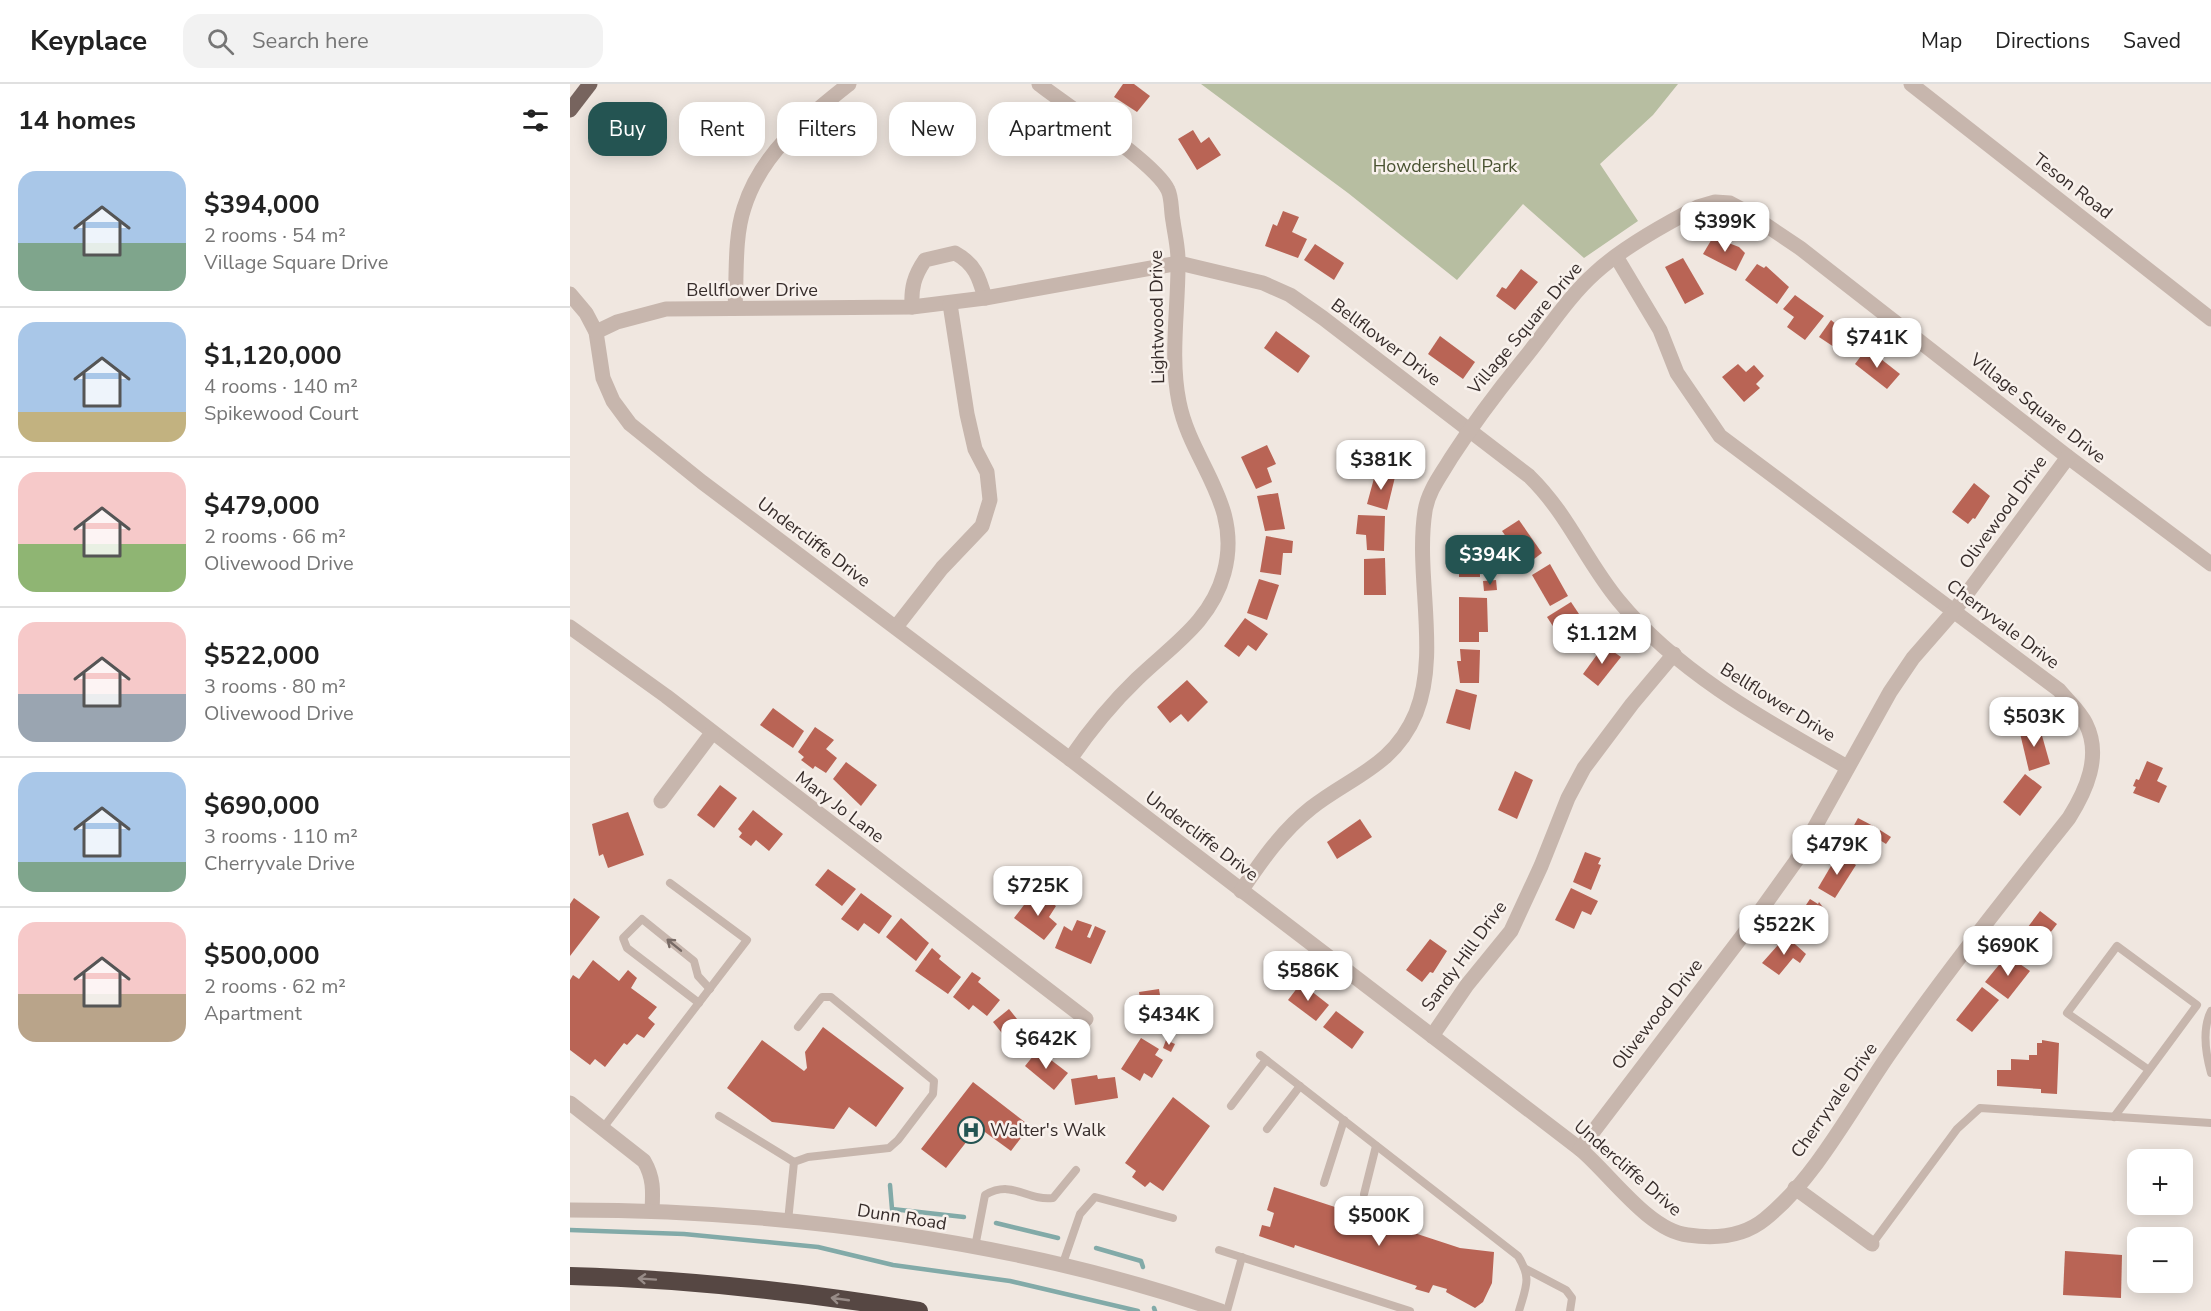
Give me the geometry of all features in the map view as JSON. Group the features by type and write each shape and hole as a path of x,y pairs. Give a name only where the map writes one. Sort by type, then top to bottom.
{"highway":[{"path":"570,1276 697,1282 768,1289 919,1311"}],"main road":[{"path":"570,110 590,84"}],"street":[{"path":"735,308 743,208 757,178 795,128 849,84"},
{"name":"Lightwood Drive","path":"1039,84 1151,169 1168,190 1179,263 1176,377 1179,403 1227,516 1228,543 1224,573 1202,619 1183,640 1145,671 1112,704 1070,759"},
{"name":"Teson Road","path":"1911,84 2211,319"},
{"name":"Village Square Drive","path":"1241,891 1289,827 1313,807 1384,761 1401,740 1416,713 1424,685 1423,533 1426,508 1434,484 1469,428 1577,291 1596,272 1698,207 1715,202 1730,203 1800,248 2068,457 2211,564"},
{"path":"912,308 913,281 925,260 955,253 970,261 979,275 985,298"},
{"name":"Cherryvale Drive","path":"1617,258 1660,330 1677,373 1720,435 2059,690 2087,724 2092,747 2091,769 2084,794 2068,818 1929,1000 1796,1188"},
{"name":"Bellflower Drive","path":"596,332 633,317 666,309 912,308 950,304 1179,263 1235,275 1290,295 1469,428 1529,476 1549,495 1619,602 1674,654 1732,700 1847,767"},
{"name":"Undercliffe Drive","path":"570,294 586,313 596,332 603,378 613,401 630,424 702,482 1070,759 1580,1149 1655,1220 1671,1232 1689,1236 1728,1236 1763,1220 1796,1188"},
{"path":"896,627 942,568 982,526 990,500 987,472 975,449 967,414 950,304"},
{"name":"Olivewood Drive","path":"1580,1149 1740,939 1796,861 1890,692 1913,658 1954,611 2068,457"},
{"name":"Mary Jo Lane","path":"570,627 1086,1019"},
{"name":"Sandy Hill Drive","path":"1432,1036 1467,985 1510,931 1541,866 1568,798 1584,768 1632,704 1674,654"},
{"path":"661,801 712,733"},
{"path":"570,1103 644,1161 651,1172 652,1211"},
{"path":"1796,1188 1872,1244"},
{"name":"Dunn Road","path":"570,1210 652,1211 789,1221 974,1248 1062,1266 1221,1311"}],"lane":[{"path":"603,1128 747,940 670,883"},
{"path":"699,1003 627,948 623,938 642,919 694,961 699,976 710,989"},
{"path":"2114,1117 2149,1070 2197,1005 2117,946 2067,1013 2149,1070"},
{"path":"794,1162 808,1157 889,1148 926,1103 935,1086 934,1081 831,996 822,997 798,1027"},
{"path":"2211,1011 2206,1020 2207,1059 2211,1073"},
{"path":"1231,1106 1263,1058 1518,1256 1527,1269 1566,1290 1572,1298 1570,1311"},
{"path":"1267,1129 1300,1086"},
{"path":"1872,1244 1957,1129 1980,1108 2211,1123"},
{"path":"719,1116 794,1162"},
{"path":"1324,1183 1344,1120"},
{"path":"1364,1194 1376,1146"},
{"path":"789,1221 794,1162"},
{"path":"974,1248 985,1194 997,1188 1011,1188 1043,1199 1053,1198 1076,1170"},
{"path":"1062,1266 1080,1214 1095,1197 1173,1218"},
{"path":"1219,1250 1410,1311"},
{"path":"1227,1311 1242,1257"},
{"path":"1519,1311 1528,1278 1527,1269"}],"green space":[{"name":"Howdershell Park","path":"1201,84 1678,84 1653,115 1600,164 1638,221 1584,258 1523,204 1457,280 1348,193"}],"building":[{"path":"1123,84 1134,84 1150,96 1137,112 1132,109 1132,102 1122,102 1114,97"},
{"path":"1193,130 1201,143 1209,137 1221,155 1197,170 1178,139"},
{"path":"1283,211 1299,217 1292,232 1307,239 1298,258 1265,246 1273,224 1277,226"},
{"path":"1713,237 1739,247 1745,253 1736,271 1703,254"},
{"path":"1315,244 1344,263 1334,280 1304,260"},
{"path":"1683,258 1704,294 1685,304 1665,267"},
{"path":"1757,264 1764,268 1766,266 1789,287 1777,304 1745,280"},
{"path":"1521,269 1538,282 1515,310 1496,296 1502,287 1506,289"},
{"path":"1795,295 1824,316 1805,340 1787,327 1794,317 1783,309"},
{"path":"1831,320 1859,344 1849,357 1819,337"},
{"path":"1276,331 1310,356 1298,373 1264,348"},
{"path":"1440,336 1475,362 1463,379 1428,354"},
{"path":"1867,348 1900,374 1887,389 1855,364"},
{"path":"1738,364 1746,372 1754,365 1764,376 1756,384 1760,388 1744,402 1722,377"},
{"path":"1267,445 1276,464 1267,468 1272,482 1256,489 1241,457"},
{"path":"1376,471 1395,477 1387,510 1367,504"},
{"path":"1974,483 1990,496 1975,519 1973,518 1968,524 1952,512"},
{"path":"1278,493 1285,529 1265,531 1257,496"},
{"path":"1358,515 1385,516 1384,551 1367,550 1366,535 1356,534"},
{"path":"1519,520 1542,553 1526,565 1502,531"},
{"path":"1266,536 1293,541 1292,553 1283,553 1281,575 1260,572"},
{"path":"1459,537 1479,537 1480,577 1459,577"},
{"path":"1385,558 1386,595 1364,595 1364,559"},
{"path":"1550,564 1568,596 1550,606 1532,575"},
{"path":"1259,579 1279,585 1267,620 1247,613"},
{"path":"1496,580 1497,590 1484,591 1483,581"},
{"path":"1459,597 1487,598 1488,632 1479,632 1479,642 1459,642"},
{"path":"1571,602 1591,632 1567,648 1547,617"},
{"path":"1245,618 1268,634 1256,651 1248,645 1239,657 1224,646"},
{"path":"1604,645 1621,657 1598,686 1583,674"},
{"path":"1460,649 1480,650 1479,683 1460,683 1457,661 1461,661"},
{"path":"1187,680 1208,702 1188,722 1181,714 1170,723 1157,707"},
{"path":"1456,689 1477,695 1470,730 1446,723"},
{"path":"773,708 804,731 793,748 760,725"},
{"path":"2039,725 2050,764 2029,771 2019,729"},
{"path":"815,727 834,740 826,749 837,758 826,773 815,766 813,769 801,760 804,757 798,752"},
{"path":"2147,761 2163,768 2157,781 2167,786 2159,803 2133,793 2136,779 2139,780"},
{"path":"846,762 877,785 861,806 833,779"},
{"path":"1515,771 1533,780 1517,819 1498,810"},
{"path":"2025,774 2042,787 2020,816 2003,802"},
{"path":"720,785 737,798 714,828 697,815"},
{"path":"753,810 783,834 769,851 756,840 751,846 739,837 742,833 738,829"},
{"path":"628,812 644,855 608,868 603,854 599,856 592,824"},
{"path":"1858,818 1877,828 1860,860 1841,849"},
{"path":"1360,819 1372,837 1337,859 1327,842"},
{"path":"1880,830 1891,837 1886,844 1875,837"},
{"path":"1585,852 1601,858 1598,864 1601,865 1591,890 1573,882"},
{"path":"1838,854 1856,865 1835,898 1818,888"},
{"path":"828,869 856,889 842,906 815,885"},
{"path":"1571,888 1598,901 1591,915 1582,911 1574,929 1555,920"},
{"path":"861,893 892,916 879,934 864,923 858,931 841,919"},
{"path":"1042,896 1056,906 1049,917 1057,924 1044,940 1014,918 1027,901 1034,906"},
{"path":"574,898 600,917 570,956 570,904"},
{"path":"1810,899 1818,904 1819,902 1825,910 1821,915 1824,918 1808,938 1792,926"},
{"path":"2040,911 2057,924 2047,937 2050,940 2044,949 2040,946 2030,958 2015,944"},
{"path":"901,918 929,943 916,961 886,937"},
{"path":"1077,920 1092,925 1087,937 1090,938 1095,926 1106,931 1091,964 1055,948 1064,926 1072,931"},
{"path":"1786,936 1806,954 1800,963 1793,958 1779,975 1762,963"},
{"path":"1430,939 1447,951 1433,973 1430,972 1422,982 1406,970"},
{"path":"932,948 941,956 939,959 961,977 948,994 915,971"},
{"path":"2007,955 2030,971 2008,999 1985,982"},
{"path":"593,960 619,981 628,970 637,978 631,988 657,1007 648,1018 655,1024 644,1038 637,1034 627,1045 624,1043 605,1067 595,1059 590,1065 570,1050 570,980 573,975 579,979"},
{"path":"972,972 981,978 978,982 1000,1000 987,1016 973,1005 969,1010 953,997"},
{"path":"1301,983 1329,1005 1316,1021 1288,1000"},
{"path":"1982,987 1999,1000 1972,1032 1956,1020"},
{"path":"1159,989 1165,1025 1144,1028 1139,992"},
{"path":"1009,1009 1034,1040 1018,1053 993,1022"},
{"path":"1336,1011 1364,1032 1352,1049 1323,1027"},
{"path":"823,1027 904,1088 876,1127 849,1107 834,1129 772,1122 727,1088 762,1040 804,1071 807,1068 805,1052"},
{"path":"1141,1038 1159,1049 1155,1055 1163,1060 1152,1078 1144,1073 1140,1081 1121,1069"},
{"path":"1166,1040 1175,1044 1171,1052 1163,1048"},
{"path":"2042,1040 2059,1043 2057,1094 2041,1093 2041,1089 1997,1086 1997,1070 2011,1070 2011,1059 2029,1060 2029,1055 2037,1055 2037,1043 2042,1043"},
{"path":"1038,1050 1068,1073 1054,1090 1025,1066"},
{"path":"1097,1075 1098,1079 1115,1077 1118,1098 1075,1105 1071,1079"},
{"path":"973,1082 1030,1126 1011,1151 978,1127 946,1168 921,1149"},
{"path":"1173,1097 1210,1126 1163,1191 1150,1182 1145,1187 1132,1177 1136,1171 1125,1163"},
{"path":"1274,1187 1460,1248 1494,1252 1492,1283 1483,1302 1475,1308 1446,1292 1447,1289 1433,1285 1429,1293 1415,1289 1417,1286 1295,1245 1294,1248 1259,1236 1262,1225 1270,1227 1274,1213 1267,1210"},
{"path":"2065,1251 2122,1255 2121,1298 2063,1295"}],"waterway":[{"path":"890,1185 892,1209 964,1217"},
{"path":"996,1223 1058,1238"},
{"path":"570,1230 684,1234 818,1247 893,1265 1010,1281 1138,1311"},
{"path":"1096,1248 1141,1261 1143,1267"}],"place":[{"name":"Walter's Walk","path":"971,1130"}]}
